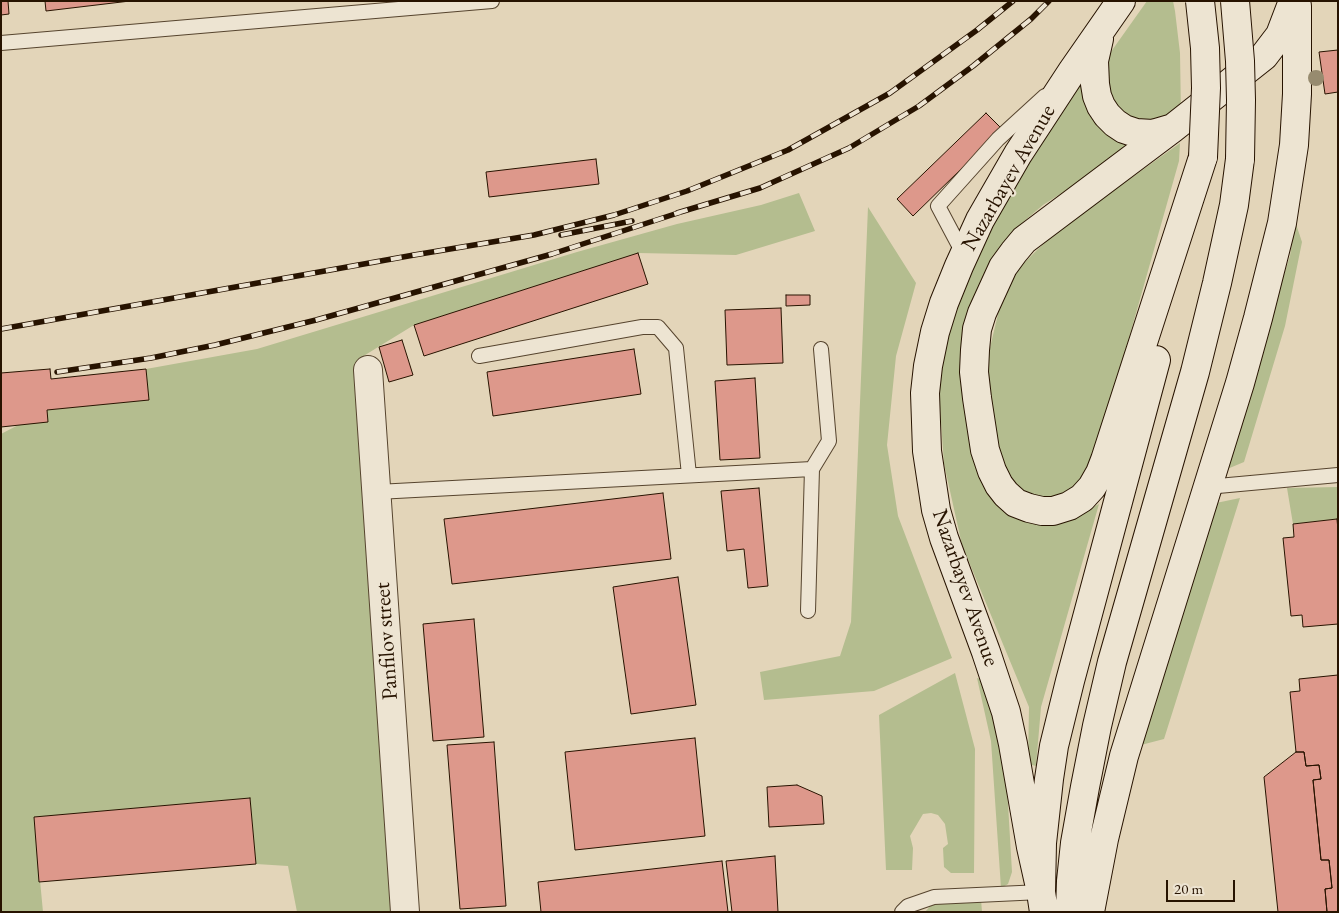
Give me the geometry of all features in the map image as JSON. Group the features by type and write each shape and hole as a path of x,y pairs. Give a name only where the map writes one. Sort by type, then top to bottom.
{"main road":[{"name":"Nazarbayev Avenue","path":"1043,902 1006,712 992,668 944,538 936,510 927,451 925,392 935,332 944,303 980,220 999,186 1073,70 1121,1"},
{"path":"1043,902 1042,843 1048,788 1059,721 1195,208 1203,157 1206,88 1200,1"},
{"path":"1070,912 1075,843 1097,726 1112,662 1195,372 1234,205 1240,160 1240,61 1235,1"},
{"path":"1203,157 1106,460 1100,473 1092,487 1082,498 1069,506 1054,510 1042,510 1016,503 999,485 985,450 974,372 977,329 982,313 1003,267 1024,240 1173,128 1264,56 1280,35 1293,1"},
{"path":"1090,912 1104,839 1124,756 1240,383 1256,326 1284,209 1293,152 1295,120 1297,1"},
{"path":"1103,28 1095,50 1093,71 1097,96 1107,115 1124,129 1136,133 1153,134 1173,128"},
{"name":"Panfilov street","path":"368,370 405,912"}],"lane":[{"path":"1,43 492,1"},
{"path":"964,255 938,206 998,139 1073,70"},
{"path":"479,356 642,327 658,327 676,348 689,475"},
{"path":"808,611 812,469 829,441 821,349"},
{"path":"377,492 812,469"},
{"path":"1207,487 1338,475"},
{"path":"902,912 908,906 934,897 1043,902"}],"green space":[{"path":"1147,1 1173,1 1175,11 1180,53 1181,116 1164,123 1124,118 1110,98 1103,63"},
{"path":"1085,71 1142,142 1043,205 1022,223 1001,248 977,295 993,490 1085,511 1099,504 1041,707 1036,766 1028,764 1029,707 962,545 944,464 939,394 941,354 949,319 1015,177"},
{"path":"1180,143 1179,161 1092,469 1067,498 1031,500 1007,480 997,448 989,385 988,356 999,310 1014,276 1038,249 1060,229"},
{"path":"799,193 815,231 736,255 638,253 414,325 357,360 393,912 297,912 288,866 256,864 250,798 34,817 43,912 1,912 1,434 47,410 148,400 146,369 257,349 577,252 677,224 761,205"},
{"path":"868,207 916,283 896,356 887,445 898,516 952,658 874,691 764,700 760,672 840,656 851,622"},
{"path":"1295,221 1302,242 1285,326 1244,462 1220,472 1290,256"},
{"path":"1338,487 1338,530 1336,519 1293,524 1287,488"},
{"path":"1240,498 1164,739 1137,746 1216,503"},
{"path":"955,673 975,749 974,873 951,873 944,867 943,848 948,844 945,824 938,815 931,813 923,814 910,836 913,848 912,870 886,870 879,715"},
{"path":"977,678 985,680 1004,736 1012,872 1008,884 1001,888 991,741"},
{"path":"981,899 982,912 925,912 933,903"}],"building":[{"path":"1,1 8,1 9,14 1,15"},
{"path":"45,1 130,1 46,11"},
{"path":"1338,50 1338,92 1325,94 1319,52"},
{"path":"986,113 1002,129 913,216 897,199"},
{"path":"596,159 599,184 489,197 486,172"},
{"path":"638,253 648,284 424,356 414,325"},
{"path":"786,295 810,295 810,305 786,306"},
{"path":"781,308 783,363 727,365 725,310"},
{"path":"402,340 413,375 389,382 379,347"},
{"path":"634,349 641,394 493,416 487,372"},
{"path":"50,369 51,379 146,369 149,400 47,410 48,422 1,427 1,373"},
{"path":"755,378 760,458 720,460 715,381"},
{"path":"759,488 768,586 748,588 744,549 727,551 721,491"},
{"path":"663,493 671,559 452,584 444,519"},
{"path":"1337,519 1338,624 1303,627 1302,615 1291,616 1283,538 1294,537 1293,524"},
{"path":"678,577 696,705 631,714 613,587"},
{"path":"474,619 484,737 433,741 423,624"},
{"path":"1338,675 1338,912 1327,912 1325,889 1332,888 1329,860 1321,860 1313,780 1321,779 1319,765 1306,766 1304,752 1296,752 1290,692 1300,691 1299,679"},
{"path":"695,738 705,836 575,850 565,752"},
{"path":"494,742 506,906 460,909 447,745"},
{"path":"1296,752 1304,752 1306,766 1319,765 1321,779 1313,780 1321,860 1329,860 1332,888 1325,889 1327,912 1278,912 1264,777"},
{"path":"797,785 822,796 824,824 769,827 767,787"},
{"path":"250,798 256,864 39,882 34,817"},
{"path":"775,856 778,912 732,912 726,861"},
{"path":"722,861 728,912 541,912 538,882"}],"railway":[{"path":"1,329 534,235 614,215 687,191 788,150 890,93 977,30 1013,1"},
{"path":"677,213 760,188 849,148 919,106 973,66 1031,19 1049,1"},
{"path":"57,372 151,358 215,345 316,320 552,254 681,212"},
{"path":"561,235 632,221"}]}
